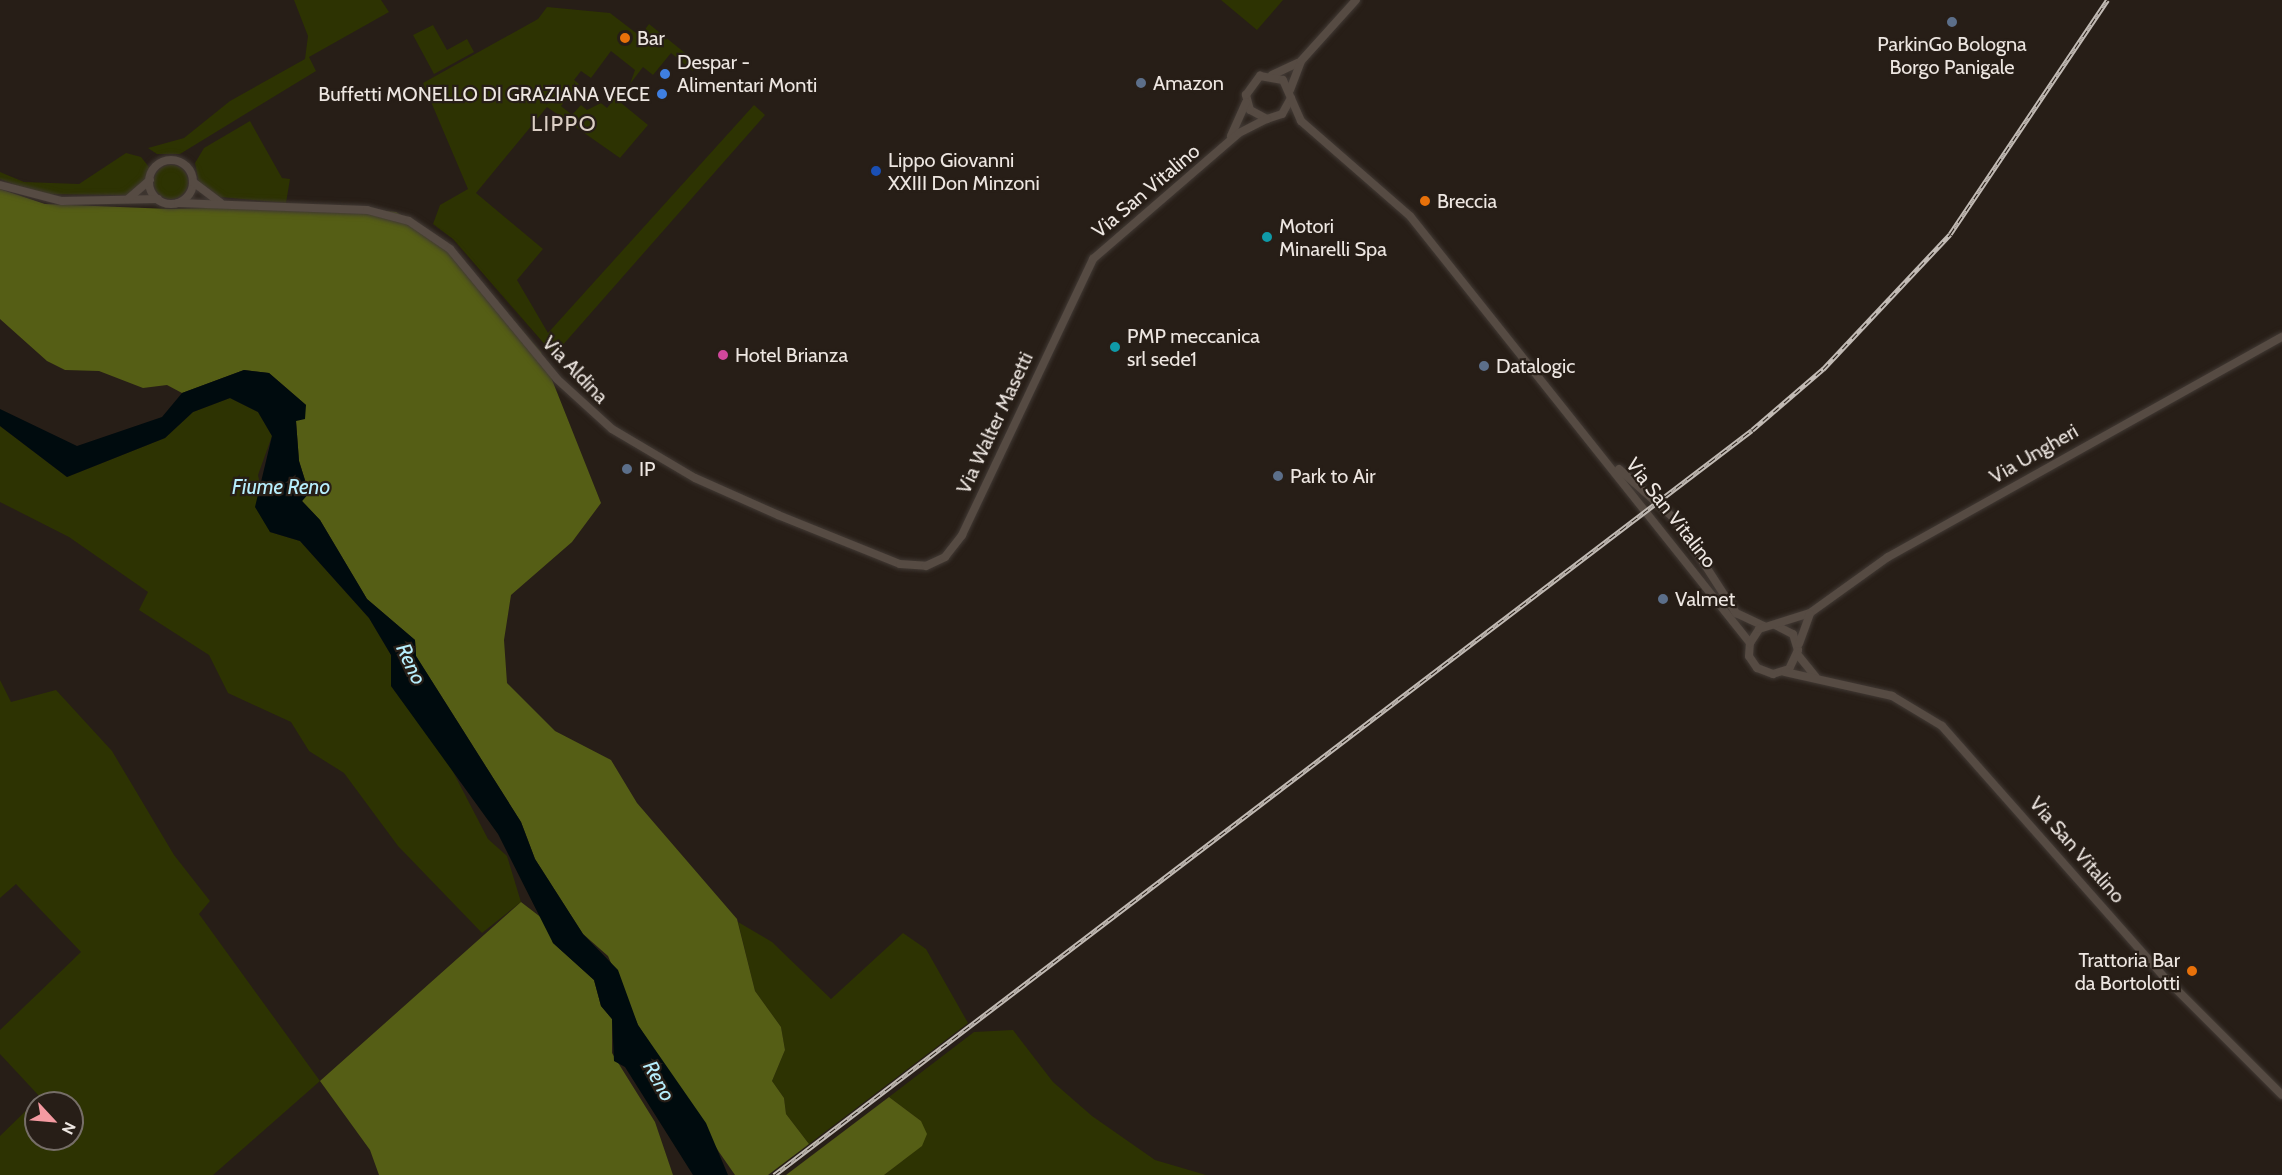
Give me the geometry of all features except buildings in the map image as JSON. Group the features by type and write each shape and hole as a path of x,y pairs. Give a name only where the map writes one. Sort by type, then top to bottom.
{"street":[{"path":"1301,61 1290,94 1272,118 1253,114 1246,101 1253,80 1272,75 1301,61 1356,0"},
{"path":"1272,75 1290,94"},
{"name":"Via San Vitalino","path":"1290,94 1305,125 1410,216 1609,461 1750,643"},
{"name":"Via San Vitalino","path":"1221,149 1246,101"},
{"name":"Via San Vitalino","path":"1093,259 1249,126 1272,118 1305,125"},
{"path":"0,185 42,199 124,201 158,199 178,203 193,182 187,166 171,160 158,164 150,180 124,201"},
{"path":"150,180 158,199"},
{"name":"Via Aldina","path":"193,182 212,199 247,206"},
{"name":"Via Aldina","path":"178,203 367,210 418,226 450,249 557,379 612,429 695,478 900,564"},
{"name":"Via Walter Masetti","path":"900,564 933,564 956,544 1093,259"},
{"name":"Via Ungheri","path":"1775,624 1810,613 1898,551 2282,337"},
{"name":"Via San Vitalino","path":"1609,461 1676,520 1736,613 1764,626"},
{"path":"1810,613 1798,650 1785,672 1757,668 1750,643 1764,626 1775,624 1788,629 1798,650 1816,677"},
{"name":"Via San Vitalino","path":"1785,672 1816,677 1892,696 1942,726 2168,981 2282,1095"}],"green space":[{"path":"294,0 381,0 389,12 309,57 316,71 180,154 157,154 148,148 184,138 230,101 305,59 308,36"},
{"path":"1221,0 1283,0 1257,30"},
{"path":"547,7 610,13 640,36 649,24 695,61 693,71 671,53 653,75 643,67 630,84 635,70 611,51 591,78 581,71 574,80 579,84 561,106 572,115 581,105 587,110 601,103 607,108 615,98 648,125 620,158 547,107 476,193 543,249 517,280 548,333 754,105 765,115 554,355 453,239 433,224 440,205 468,189 423,83 538,19"},
{"path":"433,25 447,50 467,39 474,52 434,74 413,35"},
{"path":"250,121 282,178 290,179 286,203 220,197 199,183 195,163 204,148"},
{"path":"126,153 141,157 149,167 147,178 127,195 39,194 0,179 0,172 24,182 79,184"},
{"path":"171,165 183,170 188,182 183,194 171,199 159,194 154,182 159,170"},
{"path":"0,189 45,204 170,209 326,205 396,212 431,232 466,265 541,352 601,503 572,542 511,595 504,640 507,683 555,731 611,760 637,803 737,919 755,991 781,1027 785,1050 772,1081 784,1098 786,1114 809,1144 768,1175 735,1175 719,1152 638,1025 608,956 583,934 535,859 521,822 416,656 415,640 367,599 320,520 302,501 309,493 299,461 296,421 306,405 269,373 244,370 182,393 167,385 143,388 99,371 65,370 47,361 0,319"},
{"path":"230,398 258,412 272,436 258,475 270,532 300,541 369,618 391,655 391,686 449,764 488,839 507,856 521,902 482,933 398,846 344,773 309,751 291,722 228,693 209,655 139,610 148,592 69,537 0,502 0,426 67,477 165,438 193,412"},
{"path":"0,680 11,702 56,690 112,751 174,855 210,901 199,914 320,1081 213,1175 0,1175 0,1136 24,1113 24,1151 84,1151 84,1091 34,1091 0,1054 0,1030 81,952 16,884 0,898"},
{"path":"521,902 547,922 553,943 594,980 601,1006 612,1019 612,1053 655,1122 673,1175 379,1175 370,1150 320,1081"},
{"path":"738,922 772,942 831,999 903,933 926,949 968,1023 809,1144 786,1114 784,1098 772,1081 785,1050 781,1027 755,991"},
{"path":"1013,1030 1053,1082 1092,1116 1155,1160 1206,1175 884,1175 910,1155 921,1121 889,1097 974,1032"},
{"path":"889,1097 921,1121 927,1134 922,1146 884,1175 786,1175"}],"water":[{"name":"Fiume Reno","path":"244,370 269,373 306,405 305,419 296,421 299,461 309,493 302,501 320,520 367,599 415,640 416,656 521,822 535,859 583,934 618,970 638,1025 706,1123 728,1175 693,1175 625,1067 614,1061 612,1019 601,1006 594,980 553,943 498,834 391,686 391,655 369,618 300,541 270,532 255,507 272,436 258,412 230,398 193,412 165,438 67,477 0,426 0,409 77,446 162,417 182,393"}],"railway":[{"path":"774,1175 1752,430 1823,369 1950,234 2107,0"}],"place":[{"name":"ParkinGo Bologna Borgo Panigale","path":"1952,22"},
{"name":"Bar","path":"625,38"},
{"name":"Despar - Alimentari Monti","path":"665,74"},
{"name":"Amazon","path":"1141,83"},
{"name":"Buffetti MONELLO DI GRAZIANA VECE","path":"662,94"},
{"name":"Lippo Giovanni XXIII Don Minzoni","path":"876,171"},
{"name":"Breccia","path":"1425,201"},
{"name":"Motori Minarelli Spa","path":"1267,237"},
{"name":"PMP meccanica srl sede1","path":"1115,347"},
{"name":"Hotel Brianza","path":"723,355"},
{"name":"Datalogic","path":"1484,366"},
{"name":"IP","path":"627,469"},
{"name":"Park to Air","path":"1278,476"},
{"name":"Valmet","path":"1663,599"},
{"name":"Trattoria Bar da Bortolotti","path":"2192,971"}],"district":[{"name":"LIPPO","path":"564,124"}],"water label":[{"name":"Reno","path":"411,664"},
{"name":"Reno","path":"659,1081"}]}
